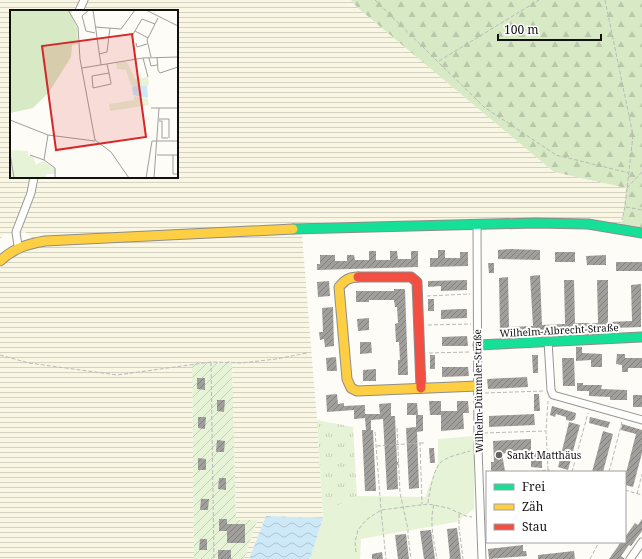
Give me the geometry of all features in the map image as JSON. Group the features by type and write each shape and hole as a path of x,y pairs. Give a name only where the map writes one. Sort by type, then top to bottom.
{"main road":[{"path":"0,261 10,251 18,246 45,241 305,228 561,223 588,224 642,233"},
{"path":"421,388 417,282 411,277 353,277 345,280 340,287 347,379 351,388 357,391 421,388 478,390"},
{"name":"Wilhelm-Albrecht-Straße","path":"478,348 548,341 642,337"}],"street":[{"path":"80,10 84,0"},
{"path":"18,246 16,232 31,193 34,178"},
{"name":"Wilhelm-Dümmler-Straße","path":"476,224 478,448 482,559"},
{"path":"548,341 552,393 590,406 642,420"},
{"path":"630,559 642,542"}],"path":[{"path":"375,0 439,61 484,107 556,155 629,173"},
{"path":"439,61 539,0"},
{"path":"605,0 633,135 625,207 620,229"},
{"path":"627,188 642,172"},
{"path":"625,207 642,210"},
{"path":"417,296 476,294"},
{"path":"418,325 477,324"},
{"path":"419,353 478,348"},
{"path":"0,355 29,363 117,375 211,362 242,363 276,359 307,353"},
{"path":"211,362 214,559"},
{"path":"478,390 552,393 547,401 546,431 548,471"},
{"path":"572,471 590,406"},
{"path":"609,471 624,415"},
{"path":"397,428 400,493 402,508 408,529 410,559"},
{"path":"479,433 546,431"},
{"path":"375,432 386,559"},
{"path":"420,443 422,504"},
{"path":"376,446 424,443"},
{"path":"428,504 437,468 441,462 478,448"},
{"path":"637,494 642,474"},
{"path":"626,491 642,495"},
{"path":"356,552 355,542 358,530 366,520 381,510 422,504 434,504 466,516 481,517"},
{"path":"434,504 432,510 432,525 437,559"},
{"path":"459,513 459,527 463,559"},
{"path":"590,559 598,543"}],"shaded area":[{"path":"0,0 351,0 358,8 554,172 627,188 622,226 526,218 301,223 317,420 323,518 266,516 249,559 244,559 257,521 236,520 232,361 192,364 194,559 0,559 0,268 33,239 25,232 3,235 0,240"}],"green space":[{"path":"351,0 642,0 642,229 622,226 626,188 554,172 358,8"},
{"path":"232,361 236,520 257,520 244,559 194,559 192,364"},
{"path":"317,420 353,427 357,496 331,509 323,518"},
{"path":"474,436 474,509 456,522 361,539 360,559 310,559 323,518 331,509 357,496 425,497 438,463 438,439"}],"water":[{"path":"266,516 323,518 310,559 249,559"}],"building":[{"path":"438,250 445,250 445,258 460,258 460,252 468,252 468,266 430,267 430,258 438,258"},
{"path":"498,250 540,250 540,260 498,259"},
{"path":"369,251 376,251 376,260 390,260 390,251 397,251 398,259 411,259 411,251 418,251 418,267 317,270 317,264 320,264 320,255 335,255 335,261 347,261 347,255 354,255 355,260 369,260"},
{"path":"555,252 575,252 575,262 555,262"},
{"path":"606,255 606,265 587,265 586,256"},
{"path":"616,262 642,262 642,271 616,271"},
{"path":"488,263 494,263 494,273 489,273"},
{"path":"540,275 542,325 565,324 564,280 574,280 575,323 598,323 597,280 608,280 608,322 632,321 631,285 641,284 641,327 500,332 499,278 508,277 509,327 533,326 530,276"},
{"path":"467,280 467,290 441,291 441,286 428,287 428,281"},
{"path":"329,281 330,296 318,297 317,282"},
{"path":"394,289 405,289 408,375 398,375 398,360 400,360 399,342 396,342 395,324 398,323 397,307 395,307 394,300 369,300 369,302 356,302 356,291 394,291"},
{"path":"428,299 434,299 434,311 428,311"},
{"path":"333,307 334,346 325,347 324,339 320,340 319,332 323,332 322,308"},
{"path":"467,309 467,318 441,319 441,310"},
{"path":"369,318 369,330 358,331 357,319"},
{"path":"467,336 468,346 442,346 442,337"},
{"path":"360,342 371,342 372,353 360,354"},
{"path":"576,347 582,347 582,353 602,354 602,367 591,367 591,360 576,361"},
{"path":"617,354 625,354 625,358 642,358 642,368 628,368 628,372 622,372 622,365 616,364"},
{"path":"430,355 435,355 435,369 430,369"},
{"path":"532,355 538,355 538,373 533,373"},
{"path":"336,357 337,371 327,371 326,358"},
{"path":"562,358 574,358 575,386 563,386"},
{"path":"442,367 468,367 469,376 442,377"},
{"path":"376,369 376,381 363,381 363,370"},
{"path":"527,377 528,387 488,389 487,379"},
{"path":"197,378 205,378 205,390 197,389"},
{"path":"577,383 583,383 583,385 602,385 601,389 627,390 627,400 610,400 610,397 589,396 589,391 577,391"},
{"path":"337,394 338,404 344,403 344,406 365,405 365,414 380,414 379,404 391,403 391,416 395,416 397,462 399,462 397,466 398,489 387,490 383,419 371,420 371,430 373,430 376,491 365,491 362,430 366,430 365,418 354,419 354,410 327,412 326,395"},
{"path":"534,394 539,394 540,411 534,411"},
{"path":"633,395 642,395 642,407 633,407"},
{"path":"217,400 225,400 224,412 217,411"},
{"path":"429,401 441,401 441,415 430,415"},
{"path":"457,401 468,401 469,413 463,413 464,429 441,431 441,411 457,411"},
{"path":"407,403 417,403 418,415 407,415"},
{"path":"552,406 576,413 575,419 572,421 566,420 566,417 556,414 555,417 550,415"},
{"path":"534,414 535,425 489,427 489,416"},
{"path":"416,415 423,415 423,431 417,432 419,488 409,489 406,428 416,427"},
{"path":"198,417 206,417 205,429 198,428"},
{"path":"590,417 610,422 608,428 589,423"},
{"path":"569,422 580,425 568,470 558,467"},
{"path":"622,424 642,430 642,453 633,487 626,485 626,473 636,434 621,430"},
{"path":"603,431 613,434 603,471 592,471"},
{"name":"Sankt Matthäus","path":"531,439 531,451 519,450 502,454 505,471 491,471 491,462 494,462 493,441"},
{"path":"217,440 225,441 224,452 216,452"},
{"path":"429,448 434,448 435,463 430,463"},
{"path":"531,452 542,452 542,468 531,467"},
{"path":"198,458 206,459 206,470 198,470"},
{"path":"219,478 226,478 226,490 218,489"},
{"path":"201,499 209,499 208,510 200,510"},
{"path":"219,519 227,519 227,524 245,524 245,543 227,543 227,531 219,531"},
{"path":"642,519 642,531 631,546 629,545 621,556 625,559 609,559 620,543 626,543 626,536 635,523 638,525"},
{"path":"457,528 461,559 450,559 447,529"},
{"path":"431,530 435,559 424,559 420,531"},
{"path":"406,534 409,559 398,559 395,535"},
{"path":"200,539 207,539 207,550 199,550"},
{"path":"523,545 523,551 526,551 527,556 489,559 488,549"},
{"path":"218,550 231,550 231,559 218,559"},
{"path":"574,551 575,559 538,559 538,555"},
{"path":"382,552 383,559 372,559 372,554"}],"traffic: fast":[{"path":"293,229 535,223 588,224 642,233"},
{"path":"478,345 642,337"}],"traffic: slow":[{"path":"0,261 21,247 45,241 293,229"},
{"path":"358,277 347,279 339,287 347,379 351,388 357,391 478,386"}],"traffic: jam":[{"path":"358,277 411,277 417,282 421,388"}],"place":[{"name":"Sankt Matthäus","path":"499,455"}]}
